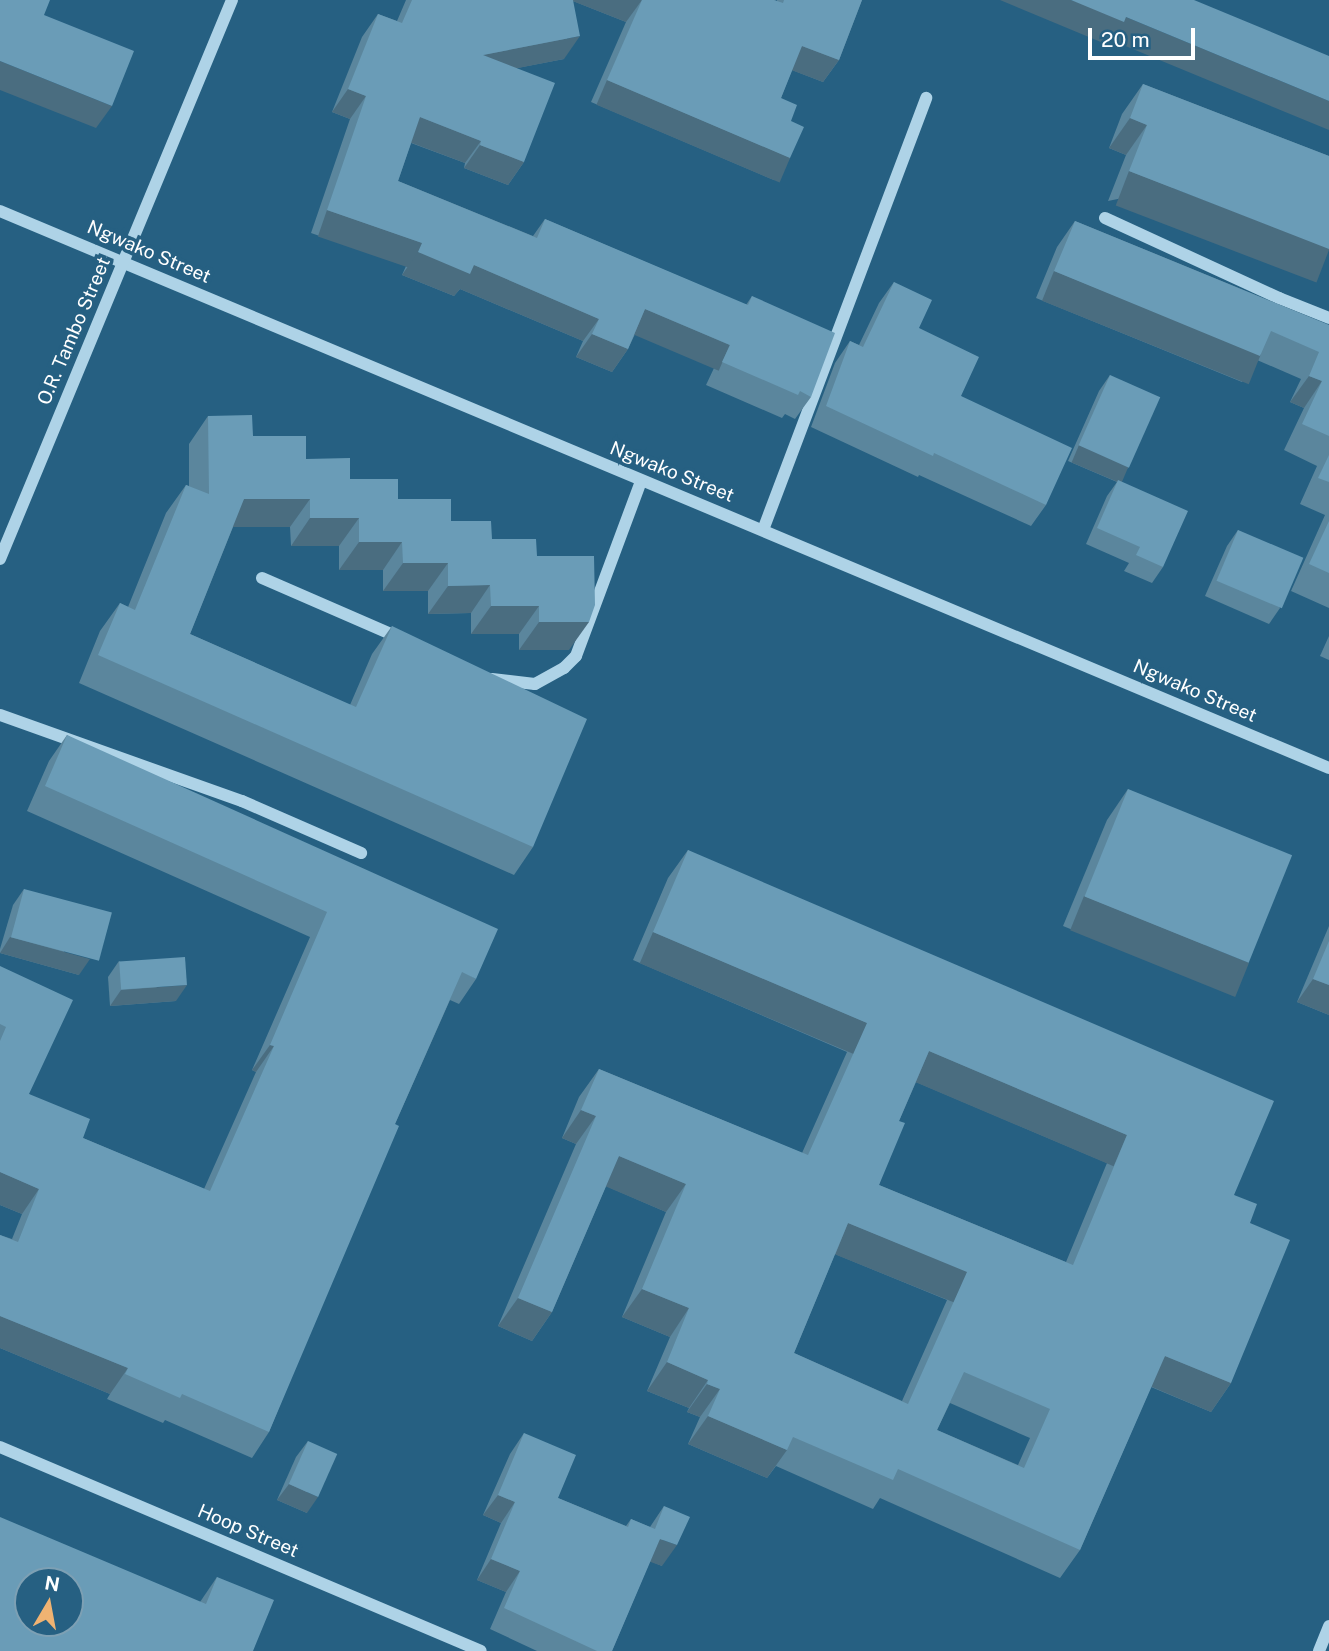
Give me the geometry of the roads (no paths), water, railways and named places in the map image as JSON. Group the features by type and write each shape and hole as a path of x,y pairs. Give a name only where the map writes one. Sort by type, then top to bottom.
{"street":[{"name":"O.R. Tambo Street","path":"0,559 232,0"},
{"path":"763,530 926,97"},
{"name":"Ngwako Street","path":"0,211 1329,768"},
{"path":"1105,218 1279,298 1329,318"},
{"path":"481,674 494,679 535,684 564,668 576,656 641,481"},
{"path":"262,578 421,648"},
{"path":"0,715 242,801 361,853"},
{"name":"Hoop Street","path":"0,1447 481,1651"},
{"path":"1319,1651 1329,1626"}]}
